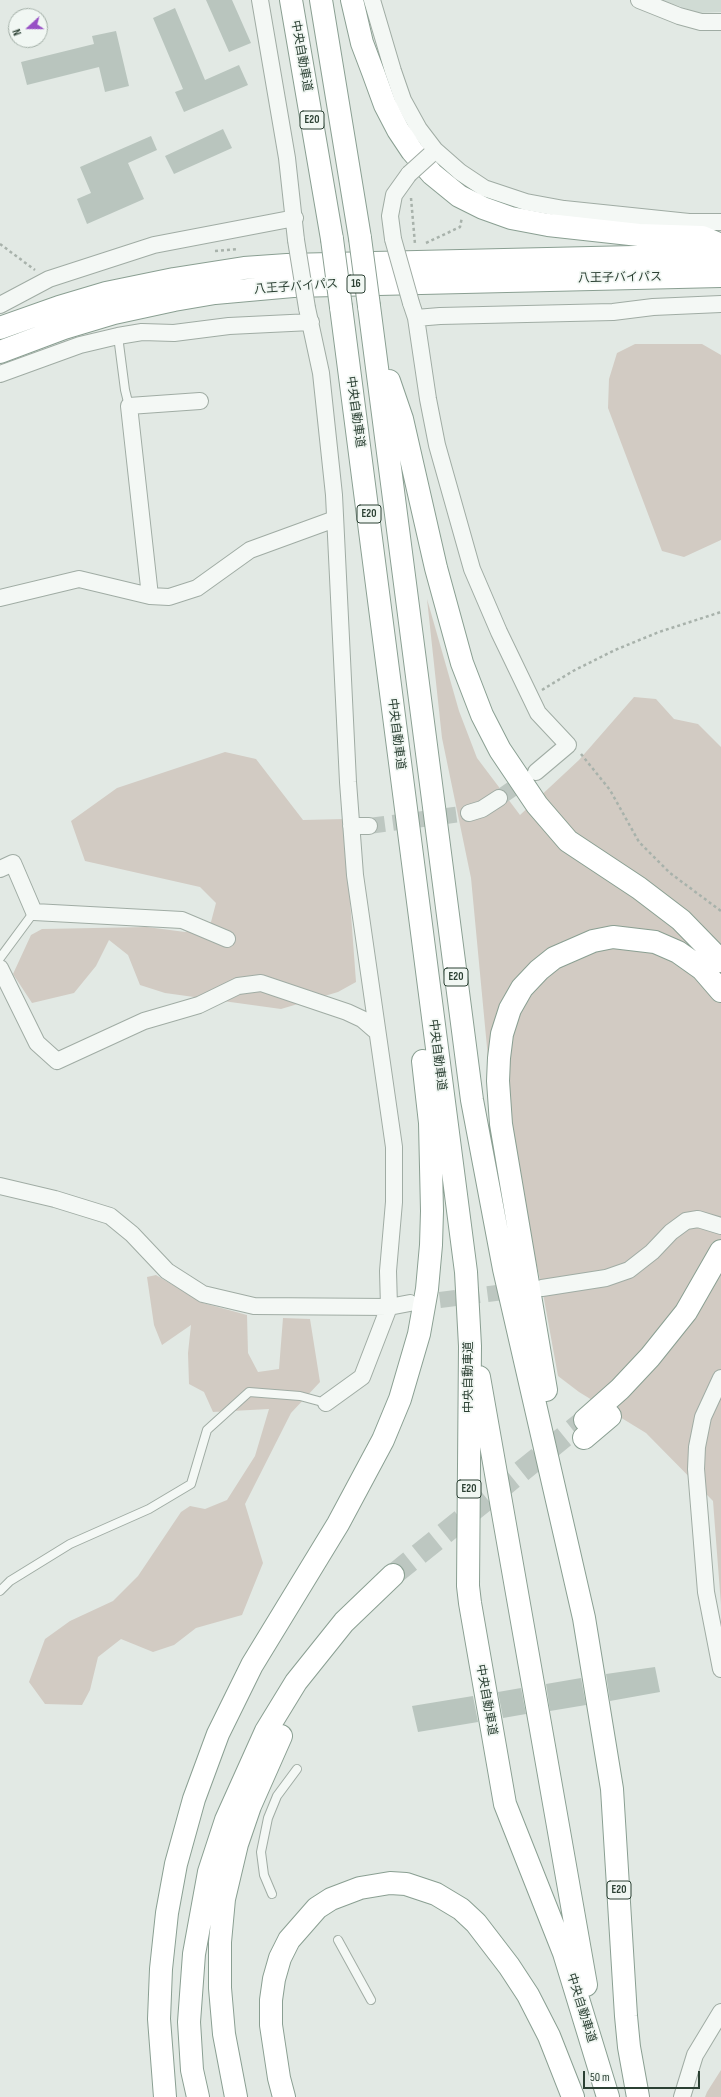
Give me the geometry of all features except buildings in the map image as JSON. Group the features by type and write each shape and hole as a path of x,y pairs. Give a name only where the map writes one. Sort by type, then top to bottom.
{"highway":[{"name":"中央自動車道","path":"292,0 332,239 466,1272 468,1315 468,1586 500,1783 510,1818 564,1953 605,2087"},
{"name":"E20","path":"322,0 360,238 472,1100 504,1269 584,1618 612,1789 626,2016 629,2047 638,2097"},
{"path":"352,0 362,43 385,106 412,150 427,168 459,196 483,208 511,218 548,225 633,234 702,237 721,244"},
{"name":"八王子バイパス","path":"0,328 59,307 106,293 181,277 244,268 287,265 721,255"},
{"name":"八王子バイパス","path":"0,352 64,328 114,313 215,293 293,286 721,276"},
{"path":"372,328 402,419 436,568 462,663 482,715 500,750 537,805 568,841 640,888 681,920 721,961"},
{"path":"165,2097 159,2019 161,1969 167,1914 176,1864 194,1799 218,1734 252,1665 341,1518 383,1440 407,1378 424,1311 431,1245 433,1174 430,1123 394,722"},
{"path":"584,1618 500,1124 498,1081 502,1034 510,1010 522,988 539,970 554,958 593,941 613,937 655,942 678,952 702,969 721,990"},
{"path":"721,1251 686,1312 650,1357 585,1429 623,1405 657,1370 705,1310 721,1282"},
{"path":"468,1315 605,2087"},
{"path":"198,2097 192,2070 190,2022 194,1954 209,1872 226,1820 266,1731 296,1682 344,1622 395,1583 312,1685 291,1717 268,1762 236,1844 224,1899 219,1964 224,2034 236,2097"},
{"path":"284,2097 279,2078 271,2025 271,2000 274,1979 280,1958 289,1940 317,1908 331,1899 360,1888 390,1883 406,1884 436,1894 461,1909 476,1923 509,1966 528,1995 549,2036 573,2097"}],"street":[{"path":"260,0 287,158 295,218 296,240 321,373 335,518 351,826 355,875 394,1147 394,1202 388,1271 389,1307 362,1376 326,1403"},
{"path":"372,0 403,100 432,152 484,188 526,202 572,210 689,222 721,222"},
{"path":"639,0 679,16 701,22 721,22"},
{"path":"432,152 409,174 394,195 390,216 393,239 414,311 428,399 437,444 472,569 538,713 568,744 536,772"},
{"path":"0,305 49,279 154,245 295,218"},
{"path":"414,311 440,316 613,312 653,307 721,304"},
{"path":"0,374 80,345 118,336 142,332 174,333 309,315"},
{"path":"150,596 129,406 200,401"},
{"path":"0,598 79,579 150,596 169,597 197,588 250,550 335,518"},
{"path":"469,813 482,809 499,798"},
{"path":"351,826 369,826"},
{"path":"0,869 13,863 34,912 182,920 227,939"},
{"path":"0,968 37,1043 57,1061 144,1021 193,1007 238,986 261,983 347,1012 362,1019 377,1032"},
{"path":"0,1186 55,1199 110,1216 132,1234 167,1271 203,1294 254,1306 389,1307 410,1303"},
{"path":"542,1288 606,1278 630,1270 639,1264 671,1232 681,1224 692,1220 705,1220 721,1226"},
{"path":"721,1378 703,1417 697,1447 696,1469 706,1592 721,1669"},
{"path":"682,2097 695,2055 721,2012"}],"lane":[{"path":"118,336 125,390 129,406"},
{"path":"0,958 34,912"},
{"path":"0,1591 10,1581 70,1544 149,1509 191,1484 207,1430 249,1392 300,1396 326,1403"},
{"path":"272,1894 264,1875 261,1852 268,1818 277,1796 297,1769"},
{"path":"338,1940 371,2000"}],"path":[{"path":"411,194 415,244"},
{"path":"0,244 49,279"},
{"path":"530,697 573,671 615,650 666,630 721,612"},
{"path":"568,744 580,753 610,790 639,842 670,873 721,910"}],"shaded area":[{"path":"661,0 721,0 721,12 699,13"},
{"path":"635,344 702,344 721,355 721,540 684,557 662,551 608,408 609,379 617,353"},
{"path":"427,599 459,711 477,758 520,815 579,760 634,697 656,699 674,719 698,724 721,747 721,1605 713,1501 646,1433 579,1392 558,1376 542,1288 488,1058 471,878 442,738"},
{"path":"225,752 256,759 303,820 344,819 356,982 338,992 281,1009 165,993 140,985 128,955 109,940 96,966 74,993 32,1003 13,974 31,935 42,929 147,927 185,932 211,922 216,903 200,887 85,861 71,821 117,788"},
{"path":"156,1275 203,1303 247,1315 248,1353 258,1372 279,1369 283,1318 310,1319 320,1382 291,1413 245,1504 263,1563 242,1615 196,1628 174,1645 153,1652 121,1639 98,1657 90,1690 82,1705 45,1704 29,1682 45,1639 70,1621 113,1601 138,1576 181,1512 190,1506 205,1509 227,1500 255,1456 269,1409 213,1412 204,1392 189,1384 188,1353 191,1325 162,1345 154,1325 147,1277"},
{"path":"721,2070 721,2097 705,2097 707,2092"}],"tunnel":[{"path":"499,798 531,776"},
{"path":"369,826 469,813"},
{"path":"416,1303 520,1290"},
{"path":"393,1575 585,1420"}]}
